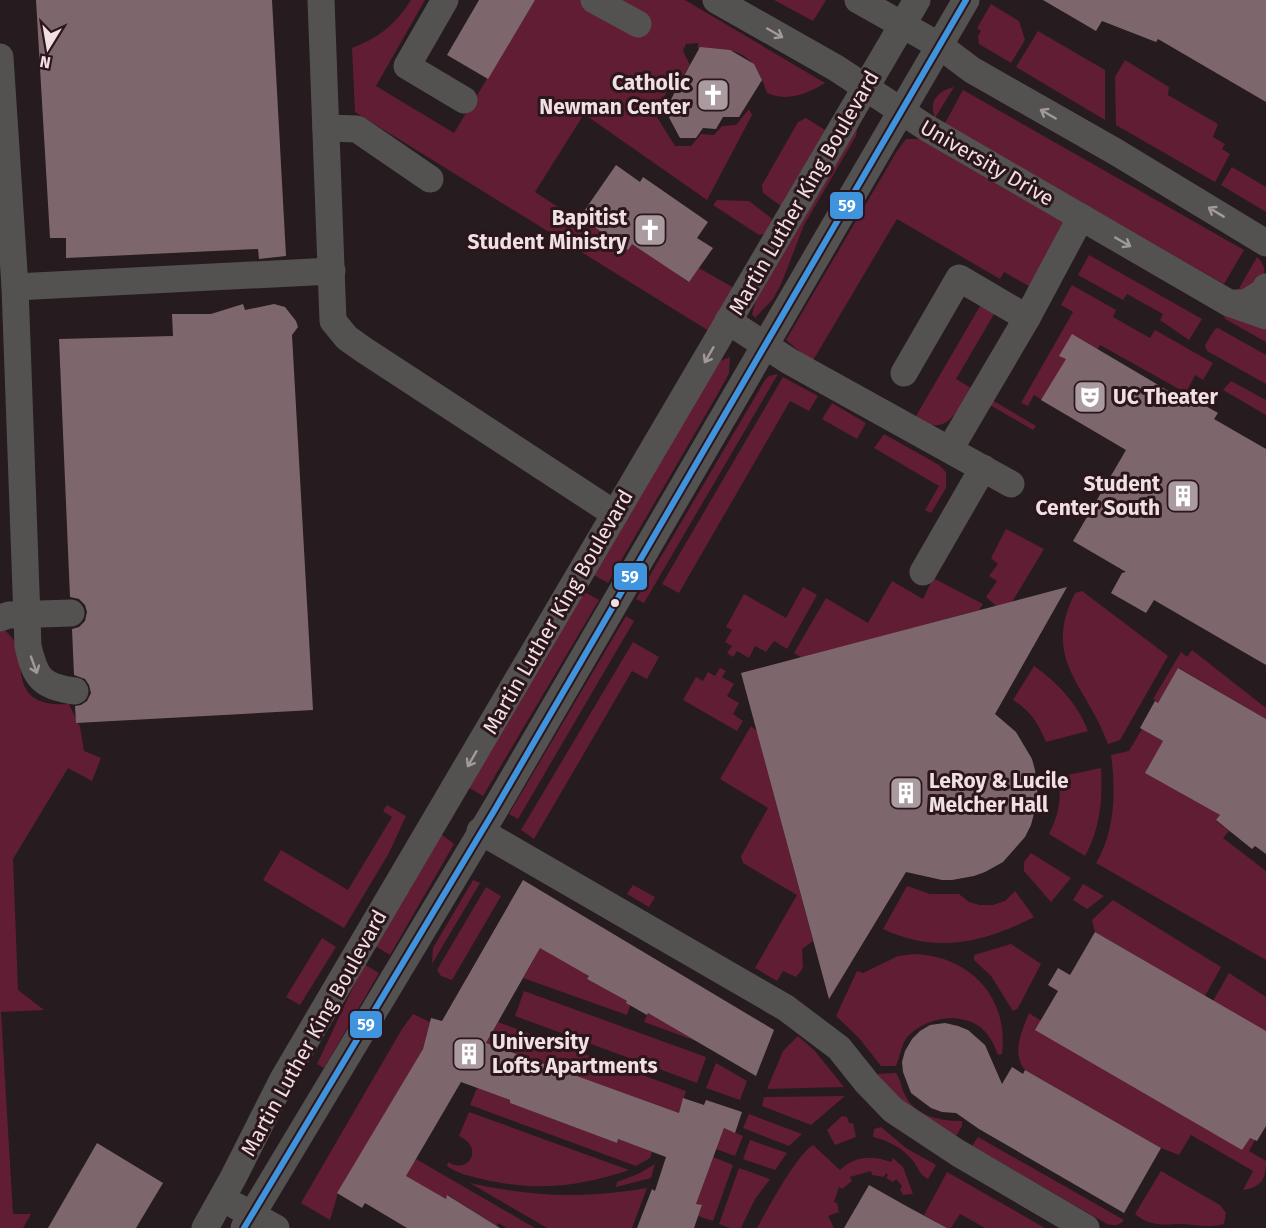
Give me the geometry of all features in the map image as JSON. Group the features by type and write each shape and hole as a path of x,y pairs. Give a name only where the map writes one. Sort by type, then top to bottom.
{"street":[{"path":"321,0 333,321 347,338 615,514"},
{"path":"446,0 407,66 464,100"},
{"path":"594,0 638,24"},
{"name":"University Drive","path":"716,0 836,68 901,112 1228,303 1266,316"},
{"path":"858,0 940,46 972,70 1116,152 1266,242"},
{"name":"Martin Luther King Boulevard","path":"204,1228 283,1079 917,0"},
{"name":"Martin Luther King Boulevard","path":"247,1222 480,831 966,0"},
{"path":"0,57 5,204 15,287 9,615 28,645 40,680 52,687 75,691"},
{"path":"326,128 357,129 430,179"},
{"path":"950,449 1027,318 1081,217"},
{"path":"15,287 332,271"},
{"path":"903,373 959,278 1027,318"},
{"path":"1228,303 1246,303 1265,291 1266,287"},
{"path":"728,321 789,361 1011,484"},
{"path":"923,572 983,468"},
{"path":"9,615 71,613"},
{"path":"480,831 786,1008 839,1048 867,1083 893,1110 958,1153 1086,1228"},
{"path":"222,1197 247,1222 276,1228"}],"shaded area":[{"path":"411,0 425,0 376,86 454,133 535,0 685,0 825,83 797,96 775,96 767,93 756,68 743,55 724,50 698,49 698,43 686,44 683,51 690,65 682,77 674,78 655,114 675,146 691,146 701,134 714,135 722,126 736,125 749,109 752,115 707,200 584,114 535,192 578,220 582,217 633,242 688,282 699,268 734,288 709,331 355,112 352,48 386,29"},
{"path":"774,0 826,0 813,21"},
{"path":"991,4 1019,21 1025,40 1011,63 979,44 978,36 981,31 977,28"},
{"path":"1038,31 1105,70 1105,120 1016,67"},
{"path":"1125,60 1169,87 1168,95 1218,124 1213,137 1225,144 1222,149 1230,154 1215,182 1116,125 1115,77"},
{"path":"954,87 935,118 933,107 936,98 943,91"},
{"path":"963,90 1244,250 1224,284 944,125"},
{"path":"806,118 825,130 781,206 763,193 762,185 798,122"},
{"path":"858,124 856,136 804,225 773,299 755,318 752,314 757,296"},
{"path":"906,139 921,139 1070,225 1032,288 1004,272 1000,279 897,219 812,362 786,340"},
{"path":"1232,167 1266,187 1266,212 1221,185"},
{"path":"717,200 749,201 772,221 765,234 759,235 713,205"},
{"path":"1089,255 1202,319 1189,340 1160,320 1163,314 1127,294 1123,300 1078,275"},
{"path":"1257,257 1264,270 1262,286 1237,292"},
{"path":"1072,285 1116,310 1113,317 1150,338 1155,330 1213,363 1203,380 1195,375 1186,393 1100,345 1097,350 1069,358 1044,401 1034,395 1028,406 1021,403 1073,312 1061,305"},
{"path":"983,301 997,309 956,379 971,388 950,420 935,425 926,423 916,416"},
{"path":"1224,314 1266,322 1266,342 1225,319"},
{"path":"1218,328 1266,355 1266,384 1207,351 1205,345"},
{"path":"730,357 729,373 720,390 608,583 592,574 720,361"},
{"path":"778,374 644,603 636,599 765,380 769,376"},
{"path":"783,377 818,396 809,411 790,401 679,593 662,584"},
{"path":"1231,381 1266,400 1266,415 1223,390"},
{"path":"992,400 1036,426 1033,430 990,405"},
{"path":"832,403 866,423 857,439 822,419"},
{"path":"884,434 939,465 946,472 946,488 931,513 925,510 939,486 874,448"},
{"path":"1006,529 1044,549 1012,602 996,606 986,597 997,581 989,576 998,564 991,558"},
{"path":"933,578 983,604 979,610 802,658 794,653 826,598 868,623 892,581 923,599"},
{"path":"803,587 817,595 787,649 774,641 766,652 755,646 749,658 737,651 733,657 727,653 732,646 725,642 732,630 726,627 744,594 786,618"},
{"path":"583,591 599,600 483,796 468,787"},
{"path":"1082,591 1168,656 1120,740 1108,744 1071,672 1065,655 1063,637 1066,616 1075,593"},
{"path":"626,616 634,621 518,819 509,814"},
{"path":"0,630 6,631 17,646 22,678 28,693 46,703 69,704 80,727 84,751 101,758 92,781 68,768 13,859 18,990 44,1010 1,1012 13,1214 31,1214 23,1228 0,1228"},
{"path":"633,642 659,657 647,679 632,671 534,839 521,830"},
{"path":"1192,650 1266,708 1266,719 1179,668 1158,703 1153,699 1181,652 1187,657"},
{"path":"1034,666 1066,694 1079,712 1088,731 1046,742 1033,718 1013,700"},
{"path":"720,668 726,671 722,677 734,684 727,696 739,703 733,714 743,721 737,731 683,700 696,677 703,681 708,672 715,676"},
{"path":"751,726 758,735 813,941 802,949 803,968 796,977 783,971 777,981 755,968 797,895 743,863 741,856 768,808 720,779"},
{"path":"1142,729 1163,741 1146,773 1220,815 1216,821 1229,831 1223,838 1266,871 1266,960 1096,863 1107,838 1112,811 1111,755 1129,751"},
{"path":"1101,768 1099,814 1094,835 1085,856 1049,834 1059,806 1058,777"},
{"path":"387,805 406,816 389,853 344,928 263,880 281,850 348,890 392,817 383,811"},
{"path":"441,834 454,844 390,955 375,946"},
{"path":"1031,853 1071,878 1051,902 1024,871 1024,862"},
{"path":"473,880 480,883 432,964 433,948"},
{"path":"1083,884 1104,896 1087,909 1073,900"},
{"path":"633,885 655,897 649,907 627,894"},
{"path":"907,886 930,894 959,894 969,902 980,905 993,905 1005,901 1015,891 1034,917 997,933 960,942 941,943 903,937 883,929"},
{"path":"486,887 501,896 452,980 441,976 437,970"},
{"path":"1113,900 1221,967 1205,996 1095,932 1092,920"},
{"path":"322,938 336,947 300,1005 286,997"},
{"path":"539,944 589,976 587,979 627,1001 630,1006 627,1015 523,978 534,959 532,957"},
{"path":"1011,944 1041,964 1020,1004 1013,1011 991,976 974,960 974,955"},
{"path":"914,954 952,962 968,971 982,983 999,1015 1003,1033 1002,1054 998,1055 990,1038 977,1025 950,1018 923,1025 915,1030 904,1043 896,1066 881,1066 859,1038 836,1016 857,971 863,973 898,956"},
{"path":"364,964 379,973 324,1068 317,1064"},
{"path":"1229,973 1266,997 1266,1032 1213,1001"},
{"path":"524,991 706,1057 697,1083 515,1016"},
{"path":"648,1013 696,1041 644,1022"},
{"path":"1029,1013 1242,1150 1250,1137 1255,1140 1249,1151 1266,1161 1262,1181 1255,1187 1243,1190 1253,1171 1191,1135 1179,1155 1161,1148 1025,1070 1018,1049"},
{"path":"413,1014 430,1022 423,1049 338,1193 330,1220 301,1203 402,1029"},
{"path":"498,1022 686,1091 679,1113 494,1046 483,1049"},
{"path":"798,1036 814,1050 844,1087 767,1089 783,1051"},
{"path":"716,1063 747,1081 740,1100 706,1088"},
{"path":"896,1073 905,1095 915,1108 929,1116 962,1121 962,1126 956,1136 901,1100 877,1074"},
{"path":"477,1088 510,1100 510,1103 617,1143 618,1139 652,1152 650,1158 636,1166 470,1105"},
{"path":"845,1096 811,1125 762,1106 764,1097"},
{"path":"469,1112 629,1170 574,1184 556,1186 501,1183 460,1173 447,1166 448,1162 462,1165 471,1158 471,1147 459,1136"},
{"path":"749,1114 802,1134 789,1146 743,1128"},
{"path":"842,1116 847,1117 849,1123 853,1123 856,1137 835,1145 827,1130"},
{"path":"881,1127 906,1148 936,1165 928,1179 909,1156 900,1149 873,1137 874,1129"},
{"path":"724,1128 743,1136 735,1156 716,1149"},
{"path":"978,1137 1124,1220 1117,1225 1107,1224 972,1146"},
{"path":"750,1140 787,1153 775,1170 743,1159"},
{"path":"813,1145 840,1170 858,1159 877,1158 891,1162 893,1158 903,1167 913,1194 903,1195 900,1189 902,1186 896,1179 893,1182 886,1178 888,1175 886,1173 884,1177 872,1175 871,1171 850,1177 852,1181 842,1189 839,1187 834,1202 837,1203 839,1212 828,1216 834,1228 757,1228 791,1170 806,1150"},
{"path":"713,1157 733,1165 713,1221 698,1216 702,1206 696,1204"},
{"path":"416,1159 535,1228 507,1228 498,1223 497,1226 448,1195 446,1199 403,1175 411,1161 414,1162"},
{"path":"655,1164 651,1178 616,1187 617,1182"},
{"path":"739,1168 770,1179 755,1199 741,1228 730,1228 719,1224"},
{"path":"1161,1171 1220,1205 1226,1213 1224,1224 1208,1226 1159,1224 1148,1222 1135,1214"},
{"path":"947,1172 1045,1228 985,1228 960,1214 951,1228 947,1228 924,1215"},
{"path":"470,1183 537,1194 558,1195 601,1194 647,1188 632,1228 547,1228"}],"building":[{"path":"36,0 272,0 286,256 259,259 258,249 66,258 66,238 50,238"},
{"path":"479,0 535,0 488,79 447,55"},
{"path":"1043,0 1266,0 1266,102 1158,39 1156,42 1102,21 1096,31"},
{"name":"Catholic Newman Center","path":"700,47 730,50 754,64 762,80 739,117 723,117 716,129 703,128 696,138 680,138 665,110"},
{"name":"Bapitist Student Ministry","path":"616,165 640,182 643,177 708,222 697,238 713,248 689,282 632,244 628,250 580,217"},
{"path":"243,304 245,310 274,304 285,307 298,327 292,335 313,710 76,723 75,706 87,701 91,693 85,679 74,675 72,629 79,627 85,621 87,612 85,605 79,599 70,597 59,339 173,336 172,314 211,314"},
{"name":"Student Center South","path":"1072,334 1177,396 1180,391 1218,413 1214,419 1266,449 1266,665 1154,600 1146,613 1111,593 1122,573 1126,572 1073,541 1126,450 1041,400 1066,359 1059,356"},
{"name":"LeRoy & Lucile Melcher Hall","path":"1067,587 995,714 1016,732 1032,759 1035,770 1038,798 1031,825 1025,837 1003,862 974,876 942,880 906,872 829,999 741,673"},
{"path":"1178,668 1266,719 1266,854 1255,846 1252,849 1216,820 1220,815 1145,773 1163,741 1140,728 1155,701 1158,703"},
{"name":"University Lofts Apartments","path":"523,880 774,1030 756,1076 648,1013 647,1015 626,1003 627,1001 587,979 589,976 540,948 486,1043 679,1113 683,1098 704,1105 706,1100 742,1112 735,1133 724,1128 696,1204 702,1205 694,1228 637,1228 652,1189 655,1191 666,1157 618,1139 617,1143 461,1082 406,1176 446,1199 447,1195 500,1228 407,1228 365,1203 362,1208 337,1193 423,1049 431,1018 442,1021"},
{"path":"1095,932 1266,1031 1266,1126 1257,1141 1250,1138 1242,1150 1035,1030 1058,991 1048,985 1058,968 1070,975"},
{"path":"945,1023 968,1030 985,1045 1002,1084 1012,1067 1023,1074 1025,1070 1161,1148 1124,1213 979,1129 956,1113 931,1108 911,1093 903,1072 902,1062 905,1051 920,1031 930,1025"},
{"path":"97,1143 163,1183 136,1228 48,1228"},
{"path":"869,1185 908,1207 947,1228 844,1228"}],"transit line":[{"name":"59","path":"244,1228 494,811 966,0"}],"place":[{"name":"Catholic Newman Center","path":"713,95"},
{"name":"Bapitist Student Ministry","path":"650,230"},
{"name":"UC Theater","path":"1090,397"},
{"name":"Student Center South","path":"1183,496"},
{"name":"LeRoy & Lucile Melcher Hall","path":"906,793"},
{"name":"University Lofts Apartments","path":"469,1054"}]}
